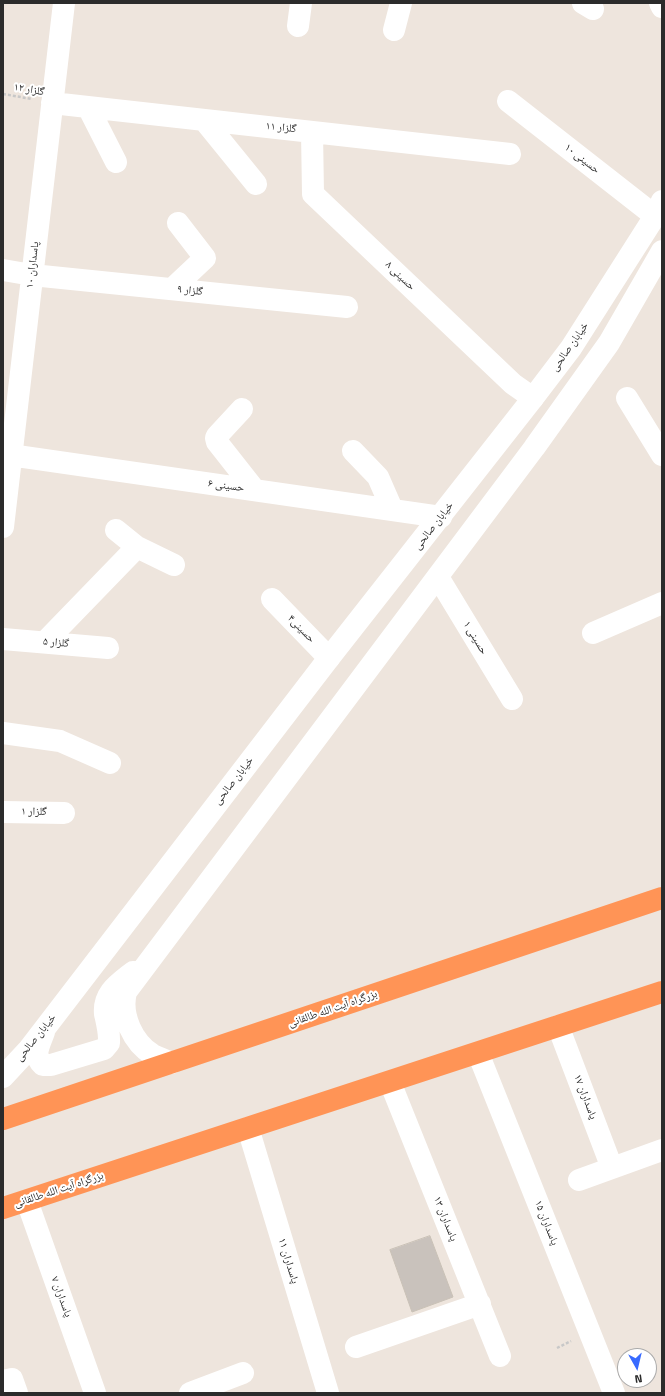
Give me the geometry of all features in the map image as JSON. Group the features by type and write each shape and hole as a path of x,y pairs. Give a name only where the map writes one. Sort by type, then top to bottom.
{"highway":[{"name":"بزرگراه آیت الله طالقانی","path":"3,1119 662,898"},
{"name":"بزرگراه آیت الله طالقانی","path":"3,1208 662,992"}],"street":[{"name":"پاسداران ١٠","path":"3,527 7,454 32,275 64,3"},
{"path":"298,26 301,3"},
{"path":"394,30 401,3"},
{"path":"660,3 662,7"},
{"name":"حسینی ۱۰","path":"508,101 659,209"},
{"name":"گلزار ١١","path":"52,103 510,154"},
{"path":"88,107 116,162"},
{"path":"204,120 256,184"},
{"name":"حسینی ۸","path":"312,132 313,194 513,384 533,398"},
{"name":"خيابان صالحی","path":"465,485 571,348 659,209"},
{"path":"172,289 205,258 178,223"},
{"path":"171,1063 153,1055 137,1039 127,1021 124,1008 126,992 438,577 609,343 662,250"},
{"name":"گلزار ٩","path":"3,270 32,275 348,307"},
{"path":"627,398 662,456"},
{"path":"242,409 216,438 217,442 254,490"},
{"path":"354,451 378,478 392,509"},
{"name":"حسینی ۶","path":"7,454 441,517"},
{"name":"خیابان صالحی","path":"3,1077 29,1049 47,1026 329,658 465,485"},
{"path":"116,530 137,547 174,565"},
{"path":"45,642 137,547"},
{"name":"حسینی ۱","path":"438,577 512,699"},
{"name":"حسینی۴","path":"272,599 329,658"},
{"path":"593,633 662,603"},
{"name":"گلزار ۵","path":"3,639 108,648"},
{"path":"3,733 60,741 110,763"},
{"name":"گلزار ۱","path":"3,812 64,813"},
{"path":"47,1026 37,1051 38,1059 43,1064 51,1065 104,1049 109,1039 105,1014 106,999 115,987 155,953"},
{"name":"پاسداران ۱۷","path":"558,1026 612,1168"},
{"name":"پاسداران ۱۵","path":"478,1053 614,1393"},
{"name":"پاسداران ۱۳","path":"390,1082 500,1356"},
{"name":"پاسداران ١١","path":"248,1128 328,1393"},
{"path":"579,1180 662,1150"},
{"name":"پاسداران ۷","path":"26,1201 95,1393"},
{"path":"356,1348 480,1304"},
{"path":"190,1393 243,1373"},
{"path":"3,1381 12,1379 17,1393"}],"path":[{"name":"گلزار ۱۲","path":"3,94 52,103"}],"building":[{"path":"430,1236 453,1297 412,1312 390,1250"}]}
